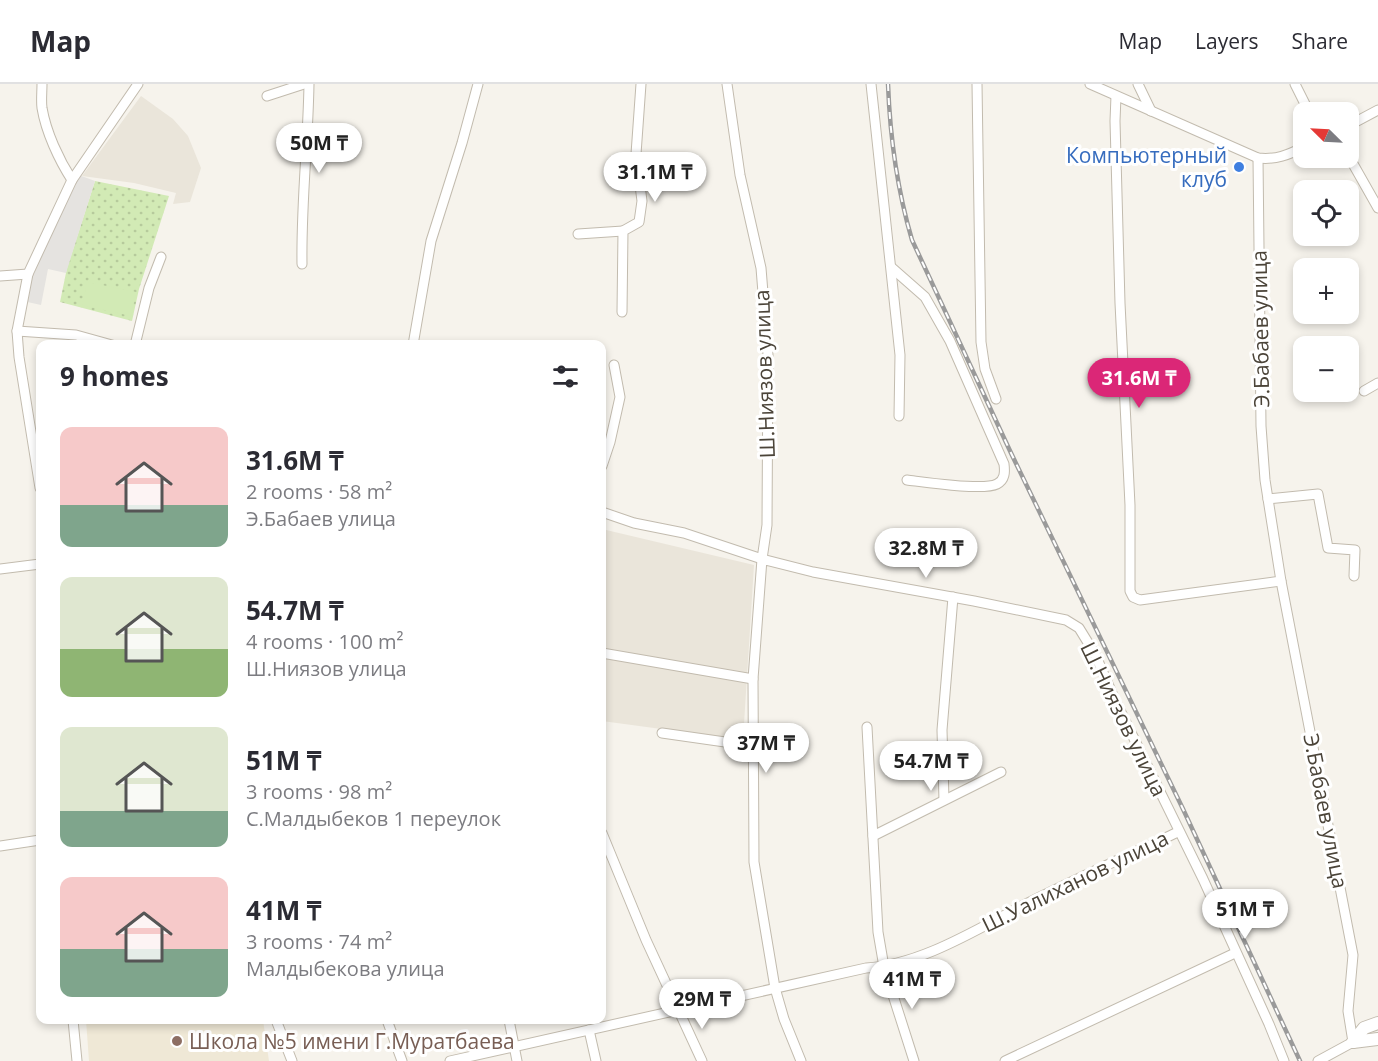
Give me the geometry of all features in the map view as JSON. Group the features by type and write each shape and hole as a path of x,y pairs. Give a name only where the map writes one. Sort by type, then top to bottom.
{"street":[{"path":"42,84 42,107 48,128 65,170 72,180"},
{"path":"36,463 17,331 28,273 72,180 138,84"},
{"path":"267,96 304,84"},
{"path":"302,264 301,215 308,150 309,84"},
{"path":"414,340 431,241 478,84"},
{"path":"578,234 623,231 639,222 642,201 636,154 640,84"},
{"name":"Ш.Ниязов улица","path":"727,84 740,176 761,268 768,355 767,525 762,559 753,680 754,862 775,988 784,1019 801,1061"},
{"path":"872,84 900,355 899,416"},
{"path":"977,84 981,342 985,369 996,399"},
{"path":"1090,84 1258,158 1284,157 1293,152"},
{"path":"1138,84 1151,111"},
{"path":"1295,84 1304,102"},
{"path":"1116,96 1120,303 1130,505 1130,591 1133,597 1140,600 1281,581"},
{"path":"1359,120 1378,110"},
{"name":"Э.Бабаев улица","path":"1258,158 1261,426 1268,499 1281,581 1353,955 1348,1011 1353,1042"},
{"path":"1355,168 1378,208"},
{"path":"622,312 623,231"},
{"path":"136,340 149,288 161,257"},
{"path":"892,268 925,297 950,341 1004,464 1005,472 1003,479 996,485 977,486 907,480"},
{"path":"0,276 28,273"},
{"path":"17,331 76,335 94,340"},
{"path":"606,454 620,397 615,365"},
{"path":"1364,391 1378,383"},
{"path":"1268,499 1318,494 1328,548 1355,550 1354,576"},
{"name":"Ш.Ниязов улица","path":"606,513 634,523 684,533 762,559 813,572 1066,620 1079,628 1095,654 1178,832 1203,879 1284,1061"},
{"path":"0,569 36,564"},
{"path":"944,801 942,730 953,597"},
{"path":"606,653 753,680"},
{"path":"867,727 876,910 884,967 914,1061"},
{"path":"662,733 753,746"},
{"path":"873,836 1001,772"},
{"name":"Ш.Уалиханов улица","path":"450,1061 866,968 900,963 945,945 1178,832"},
{"path":"0,846 36,841"},
{"path":"606,842 677,1010 702,1061"},
{"path":"1005,1061 1235,953"},
{"path":"1320,1061 1353,1042 1364,1028 1378,1023"},
{"path":"73,1024 77,1061"},
{"path":"278,1024 292,1061"},
{"path":"388,1024 402,1061"},
{"path":"510,1024 517,1061"},
{"path":"590,1030 596,1061"},
{"path":"1353,1042 1378,1039"}],"shaded area":[{"path":"141,96 173,119 188,136 201,168 190,202 173,204 176,193 134,183 82,176"},
{"path":"76,174 95,181 66,273 48,269 41,305 23,301 28,274"},
{"path":"606,530 754,565 743,740 606,722"},
{"name":"Школа №5 имени Г.Муратбаева","path":"86,1024 264,1024 269,1061 89,1061"}],"green space":[{"path":"95,181 169,196 139,289 132,321 60,302 67,268"},
{"path":"87,282 136,292 131,316 82,305"}],"railway":[{"path":"888,84 895,163 912,240 1011,453 1183,809 1300,1061"}],"place":[{"name":"Компьютерный клуб","path":"1239,167"},
{"name":"Школа №5 имени Г.Муратбаева","path":"177,1041"}]}
